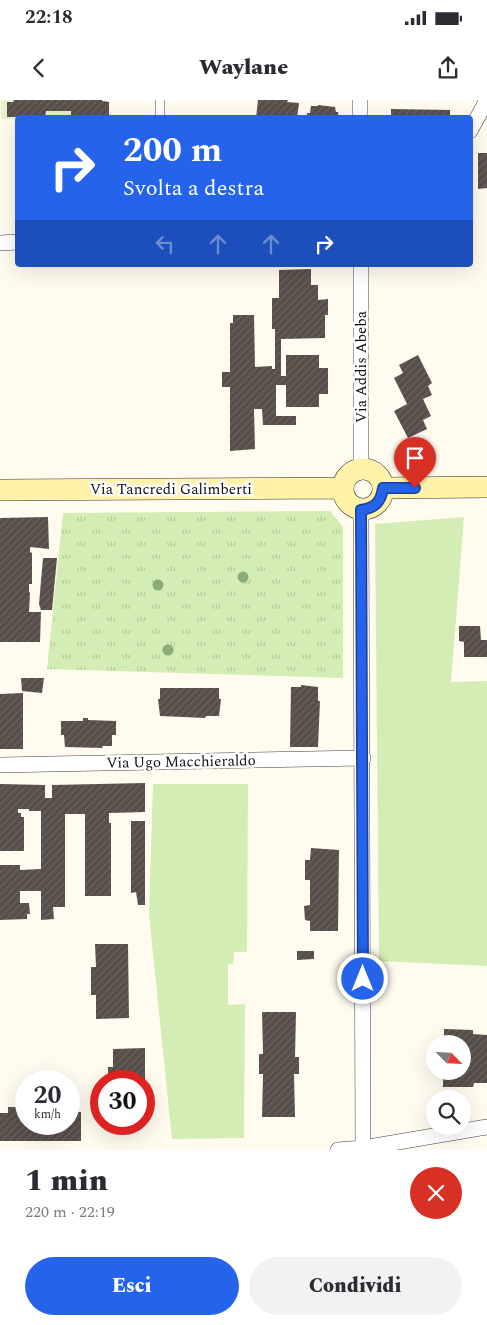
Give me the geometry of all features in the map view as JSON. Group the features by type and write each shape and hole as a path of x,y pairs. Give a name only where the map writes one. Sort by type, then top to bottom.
{"street":[{"path":"360,100 360,115"},
{"path":"473,126 487,100"},
{"path":"0,242 15,242"},
{"name":"Via Addis Abeba","path":"361,267 361,469"},
{"path":"361,469 369,469 376,473 381,480 383,488 382,497 377,504 370,509 361,510 353,508 347,503 343,496 342,488 348,475 361,469"},
{"path":"383,488 487,486"},
{"name":"Via Tancredi Galimberti","path":"0,490 342,488"},
{"path":"361,510 363,1149"},
{"name":"Via Ugo Macchieraldo","path":"0,765 363,758"},
{"path":"338,1150 363,1149 487,1126"}],"lane":[{"path":"160,100 160,115"}],"green space":[{"path":"1,100 106,100 106,115 15,115 15,119 1,119"},
{"path":"330,511 343,527 343,678 47,669 63,513"},
{"path":"464,517 451,682 487,681 487,966 379,961 375,524"},
{"path":"153,784 248,784 247,952 234,952 233,964 228,964 228,1005 245,1004 244,1138 172,1139 149,914"}],"building":[{"path":"13,100 102,100 109,102 109,115 71,115 71,111 46,111 45,115 15,115 15,117 7,117 7,102 14,102"},
{"path":"258,100 288,100 287,102 299,103 297,115 256,115"},
{"path":"311,106 335,107 338,115 307,115 307,113 310,113"},
{"path":"391,109 450,110 450,115 391,115"},
{"path":"478,153 487,153 487,188 478,189"},
{"path":"311,269 311,285 318,285 318,300 328,299 328,315 325,315 325,338 281,339 281,376 286,376 286,355 319,355 319,368 328,368 328,394 319,394 319,407 286,407 286,385 276,385 276,416 296,416 296,425 263,425 262,409 254,409 255,449 230,451 230,387 222,387 222,372 230,372 230,323 233,323 233,315 254,315 255,367 272,366 272,369 275,369 275,329 272,329 272,298 279,298 279,270"},
{"path":"418,355 432,383 428,386 432,395 423,399 431,416 423,420 427,429 408,438 394,411 407,404 394,378 403,373 399,365"},
{"path":"48,517 49,549 30,547 30,552 32,553 32,584 29,584 29,612 41,612 40,642 0,642 0,518"},
{"path":"43,558 57,558 52,610 41,610 39,604"},
{"path":"459,626 480,626 481,640 487,640 487,657 464,657 464,642 459,641"},
{"path":"21,678 44,678 42,693 22,691"},
{"path":"301,685 318,687 318,701 320,701 318,747 290,747 291,687 301,687"},
{"path":"160,688 219,688 219,699 221,699 219,716 206,716 205,718 160,716 158,699 160,699"},
{"path":"23,693 23,749 0,749 0,694"},
{"path":"83,718 88,718 88,720 116,721 116,735 112,735 112,746 102,746 103,748 65,747 64,735 61,735 61,721 83,721"},
{"path":"145,783 145,812 109,813 109,823 111,823 111,896 85,896 85,814 65,814 65,907 53,907 54,919 41,920 41,891 20,891 20,903 29,903 30,914 27,914 27,919 0,920 0,865 20,865 20,870 41,869 41,811 18,809 21,817 24,817 24,851 0,851 0,784 45,785 45,798 52,798 52,785"},
{"path":"131,821 145,821 145,905 138,905 136,892 131,893"},
{"path":"311,848 339,850 338,931 310,931 310,921 305,920 304,906 310,905 310,880 305,880 305,860 310,860"},
{"path":"95,944 128,944 129,1018 96,1019 96,995 91,995 91,967 96,967"},
{"path":"297,951 314,951 314,959 297,960"},
{"path":"262,1012 296,1012 295,1057 299,1057 299,1074 294,1074 295,1117 262,1117 263,1074 259,1074 259,1054 263,1054"},
{"path":"444,1029 473,1030 473,1034 487,1035 487,1083 474,1083 473,1087 443,1087 443,1080 471,1080 471,1035 444,1035"},
{"path":"145,1048 145,1070 108,1070 108,1067 113,1067 113,1049"},
{"path":"8,1107 15,1107 15,1135 80,1135 81,1112 81,1141 0,1141 0,1113 8,1113"}],"route":[{"path":"363,979 361,510 370,509 377,504 382,497 383,488 415,488"}]}
